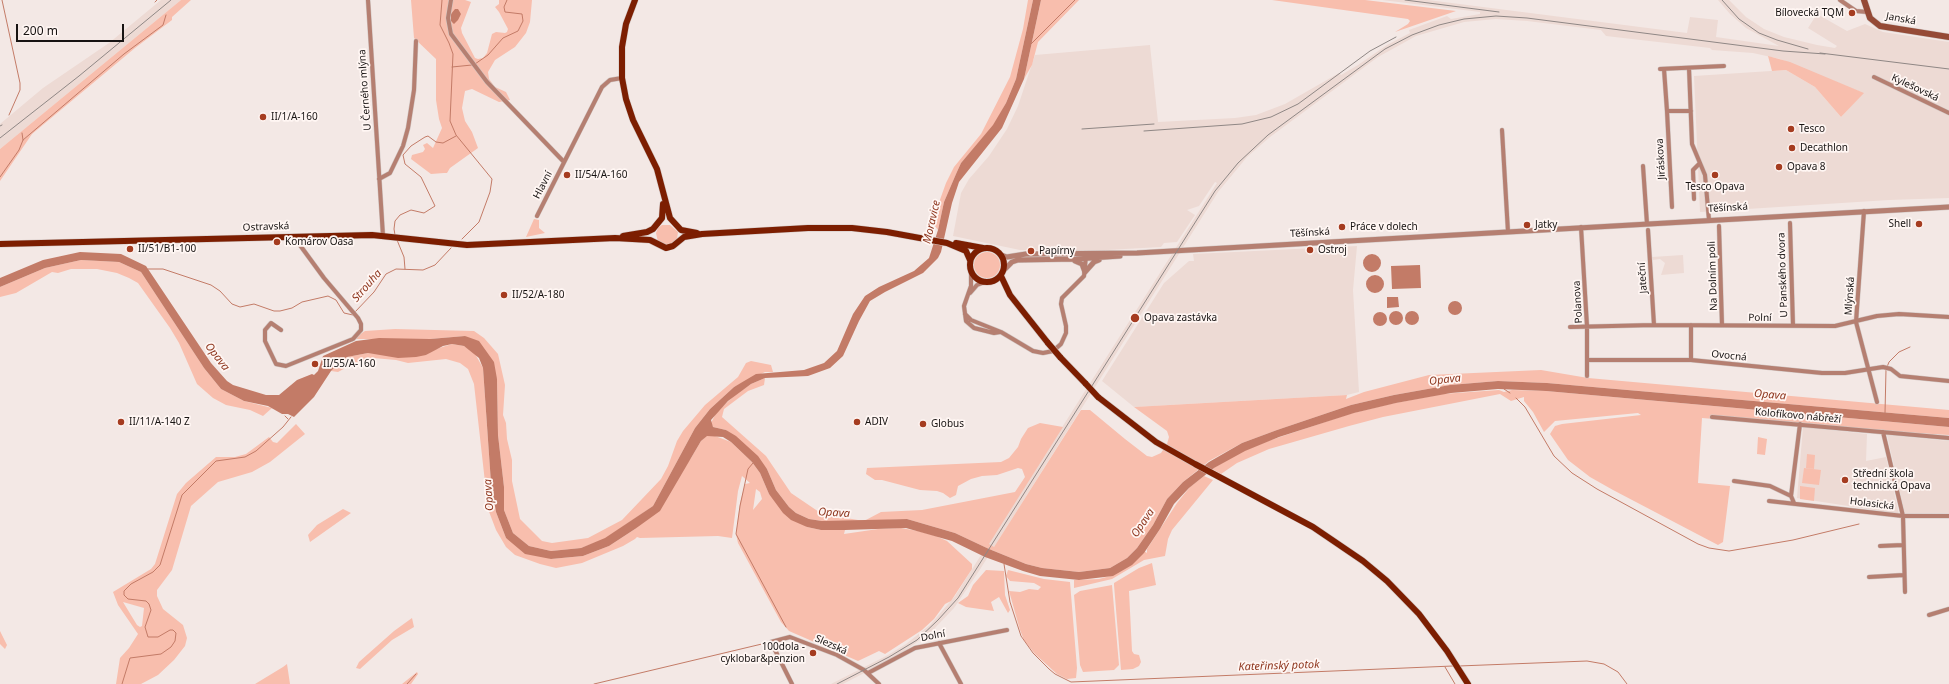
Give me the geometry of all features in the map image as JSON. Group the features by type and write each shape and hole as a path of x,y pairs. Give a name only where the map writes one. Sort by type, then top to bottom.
{"main road":[{"path":"635,0 624,35 621,56 622,78 629,110 657,169 667,213 681,234 677,242"},
{"path":"1864,0 1867,12"},
{"name":"Janská","path":"1867,12 1874,22 1885,28 1949,37"},
{"path":"615,238 647,232 656,225 661,220 663,212 663,191"},
{"path":"656,225 666,221 684,230 702,234"},
{"path":"656,225 653,237 656,243"},
{"path":"615,238 647,240 666,248 673,246 686,236 702,234 808,228 852,228 887,232 947,243 966,251 970,260 971,272 977,279 1004,289 1060,357 1098,397 1156,442 1295,518 1337,543 1387,582 1418,614 1447,650 1468,684"},
{"name":"Ostravská","path":"0,244 293,236 383,236 467,245 615,238"},
{"name":"Těšínská","path":"947,243 992,249 1001,255"},
{"path":"970,260 975,253 983,248"},
{"path":"1001,255 1004,262 1002,273 1010,295"},
{"name":"Těšínská","path":"987,282 995,281 1002,273"}],"street":[{"name":"U Černého mlýna","path":"368,0 383,236"},
{"path":"451,0 448,18 451,34 487,82 564,162"},
{"path":"1840,0 1858,12 1867,12"},
{"path":"379,179 390,173 403,146 408,128 414,90 416,41"},
{"name":"Jiráskova","path":"1672,207 1667,111 1662,69 1724,66"},
{"path":"1689,68 1692,111 1692,144 1706,178 1708,220"},
{"name":"Kylešovská","path":"1874,77 1949,113"},
{"name":"Hlavní","path":"537,216 602,87 610,80 622,78"},
{"path":"1667,111 1692,111"},
{"path":"1502,130 1508,232"},
{"path":"1694,199 1693,170 1700,163"},
{"path":"1643,166 1647,224"},
{"name":"Těšínská","path":"1001,255 1007,257 1026,254 1086,256 1110,252 1137,253 1949,207"},
{"name":"Mlýnská","path":"1864,211 1856,322 1877,402"},
{"name":"U Panského dvora","path":"1790,223 1793,326"},
{"name":"Na Dolním poli","path":"1719,226 1722,325"},
{"name":"Polanova","path":"1581,227 1587,326 1587,376"},
{"name":"Jateční","path":"1648,230 1654,325"},
{"path":"281,330 271,323 265,330 265,341 276,364 286,366 353,339 361,330 361,324 358,318 324,278 293,236"},
{"name":"Těšínská","path":"1002,273 1016,261 1126,255 1137,253"},
{"path":"971,272 972,286 964,306 965,314 971,320 1001,332 1032,351 1046,353 1056,348 1063,340 1066,329 1061,307 1062,298 1081,279 1096,260 1126,255"},
{"path":"1086,256 1086,272"},
{"path":"1033,260 1038,262 1077,261 1082,264 1086,272"},
{"path":"969,295 977,285 987,282"},
{"name":"Polní","path":"1570,327 1654,325 1835,326 1877,316 1899,314 1949,317"},
{"path":"1691,325 1691,360"},
{"name":"Ovocná","path":"1587,360 1691,360 1822,373 1845,372 1883,367 1891,369 1900,376 1949,381"},
{"name":"Kolofíkovo nábřeží","path":"1712,417 1949,438"},
{"path":"1794,503 1791,496 1800,424"},
{"path":"1883,432 1903,516 1905,592"},
{"path":"1734,481 1770,486 1791,496"},
{"name":"Holasická","path":"1769,501 1903,516 1949,516"},
{"path":"1880,546 1903,545"},
{"path":"1869,576 1904,575"},
{"path":"1929,615 1949,609"},
{"name":"Dolní","path":"868,674 915,648 1007,630"},
{"name":"Slezská","path":"792,684 771,642 790,637 837,655 868,674 879,684"},
{"path":"939,643 962,684"}],"shaded area":[{"path":"161,0 181,0 0,149 0,124 43,88 109,43"},
{"path":"181,0 191,0 172,17 172,20 135,48 32,134 0,181 0,149"},
{"path":"411,0 465,0 471,2 461,28 462,33 475,58 478,59 483,58 487,53 492,34 496,32 507,32 508,29 495,7 499,4 499,0 532,0 530,22 526,33 515,47 495,60 488,72 489,79 495,87 506,92 510,100 499,102 472,89 465,91 462,108 465,121 472,132 478,148 450,168 447,173 431,174 411,159 412,155 423,152 425,149 423,145 427,143 433,148 442,128 436,100 436,59 414,38"},
{"path":"1028,0 1033,0 1016,79 1006,103 994,125 961,163 944,202 938,230 932,222 946,183 954,167 981,134 1010,77 1023,29"},
{"path":"1033,0 1041,0 1024,79 1002,128 959,182 952,203 941,252 938,258 923,273 870,301 843,356 830,368 808,376 765,378 751,384 728,401 711,420 713,427 726,430 736,436 758,456 767,469 776,490 789,507 796,513 809,519 822,521 907,519 955,533 1026,564 1042,568 1079,572 1110,568 1127,558 1137,548 1153,525 1167,499 1183,482 1209,462 1242,443 1351,405 1394,395 1450,385 1498,381 1547,383 1949,418 1949,427 1546,391 1498,389 1451,393 1396,403 1354,413 1279,437 1245,451 1214,468 1189,488 1174,504 1144,553 1132,565 1113,576 1079,580 1040,576 1023,571 985,557 952,541 906,528 821,530 807,527 791,520 783,513 769,494 760,473 752,462 731,442 723,437 707,436 701,441 660,511 609,546 583,556 551,559 525,554 506,538 496,512 491,483 483,368 479,358 464,346 452,344 443,346 426,355 416,357 398,358 368,353 347,357 331,371 314,397 294,417 288,414 282,414 268,406 244,401 221,389 204,368 141,272 119,262 81,260 45,268 0,287 0,278 43,260 80,252 121,254 146,266 211,363 227,381 233,385 266,395 279,395 297,380 312,374 314,375 318,371 323,356 356,341 379,338 430,339 465,336 479,341 494,362 497,379 498,435 504,487 504,510 513,533 529,546 551,551 581,548 605,538 653,506 695,428 710,409 734,387 756,374 804,370 824,363 837,351 853,314 865,296 879,287 914,271 929,258 938,230 944,202 961,163 993,125 1006,103 1016,79"},
{"path":"1041,0 1079,0 1038,42 1032,65 1024,79"},
{"path":"1272,0 1365,0 1456,11 1395,32 1408,24 1410,21 1408,19"},
{"path":"1382,0 1428,0 1687,33 1690,17 1718,20 1716,37 1779,46 1746,28 1730,14 1718,0 1729,0 1746,17 1764,29 1784,37 1817,45 1835,48 1837,46 1808,28 1817,14 1847,31 1865,24 1883,32 1949,42 1949,198 1889,200 1700,212 1694,76 1786,70 1815,87 1841,117 1863,93 1780,59 1753,53 1712,50 1710,48 1606,36 1601,30 1527,21 1496,19 1464,22 1416,36 1378,57 1270,137 1247,157 1218,192 979,571 954,608 934,629 901,654 843,684 831,684 888,655 906,644 930,625 955,596 1217,183 1215,182 1199,206 1187,210 1195,215 1177,242 1164,243 1161,247 1089,251 1020,250 953,236 961,193 969,179 989,156 1007,129 1018,106 1035,55 1150,45 1158,122 1235,118 1256,115 1285,104 1339,73 1341,75 1358,65 1387,45 1410,33 1409,30 1447,16 1451,19 1480,14 1480,12"},
{"path":"455,9 458,9 461,14 454,24 451,21 451,14"},
{"path":"1768,56 1790,62 1864,93 1841,117 1815,87 1786,70 1772,71"},
{"path":"534,219 539,220 539,228 545,233 526,237"},
{"path":"662,225 670,225 678,232 677,239 673,243 666,246 658,242 656,233 658,228"},
{"path":"1357,246 1353,290 1359,392 1347,395 1134,407 1102,381 1164,283 1189,261 1194,261 1193,254"},
{"path":"987,252 996,256 1000,265 996,274 987,278 978,274 974,265 978,256"},
{"path":"1372,254 1378,257 1381,263 1378,269 1372,272 1366,269 1363,263 1366,257"},
{"path":"1683,255 1684,273 1661,275 1665,263 1660,259 1653,260 1652,257"},
{"path":"81,260 119,262 141,272 204,368 221,389 244,401 272,408 263,416 250,410 226,405 213,398 197,384 179,343 138,283 117,273 97,269 71,269 58,273 52,272 16,293 0,297 0,287 45,268"},
{"path":"1420,265 1421,288 1392,289 1391,266"},
{"path":"1375,275 1381,278 1384,284 1381,290 1375,293 1369,290 1366,284 1369,278"},
{"path":"1387,297 1398,297 1399,307 1387,308"},
{"path":"1455,301 1460,303 1462,308 1460,313 1455,315 1450,313 1448,308 1450,303"},
{"path":"1396,311 1401,313 1403,318 1401,323 1396,325 1391,323 1389,318 1391,313"},
{"path":"1412,311 1417,313 1419,318 1417,323 1412,325 1407,323 1405,318 1407,313"},
{"path":"1380,312 1385,314 1387,319 1385,324 1380,326 1375,324 1373,319 1375,314"},
{"path":"395,329 474,331 484,338 498,354 505,385 503,415 506,423 507,439 512,460 512,481 520,519 542,541 552,543 588,538 622,520 661,479 668,466 677,441 683,431 705,405 738,377 746,363 751,361 771,365 773,372 765,372 734,387 710,409 695,428 653,506 605,539 581,548 551,551 529,546 513,533 504,510 504,487 498,435 497,379 465,336 430,339 353,339 365,331"},
{"path":"452,344 464,346 474,352 483,368 491,483 496,512 506,538 551,559 583,556 609,546 635,529 691,458 701,441 706,436 715,436 731,442 752,462 760,473 769,494 807,527 821,530 845,530 844,534 878,529 901,528 918,531 947,541 972,564 972,569 951,601 945,604 934,619 922,630 885,654 879,651 858,661 789,631 781,622 738,543 736,534 740,503 745,484 750,483 742,476 738,491 732,538 718,536 637,537 623,546 582,563 556,568 515,555 506,547 496,530 488,509 474,384 468,369 460,363 446,359 408,363 396,360 373,358 351,365 338,372 331,371 347,357 368,353 426,355 433,350","holes":["756,489 760,492 762,499 753,510"]},
{"path":"1541,370 1588,378 1949,410 1949,418 1547,383 1498,381 1450,385 1394,395 1351,405 1242,443 1209,461 1183,482 1167,499 1153,525 1137,548 1127,558 1110,568 1079,572 1042,568 1026,564 955,533 907,519 845,522 809,519 796,513 789,507 776,490 767,469 726,430 713,427 711,423 716,413 736,394 751,384 765,378 764,385 748,391 724,409 722,417 766,456 791,493 822,514 864,521 881,512 922,510 1015,492 1025,477 1022,469 1018,468 997,475 982,476 971,479 958,486 956,495 950,498 937,491 920,490 882,480 875,480 866,474 867,468 1001,462 1009,458 1018,447 1028,428 1040,423 1063,427 989,544 994,547 1081,410 1090,410 1147,456 1152,457 1161,453 1167,444 1169,437 1167,431 1134,407 1347,395 1346,399 1364,392 1429,375"},
{"path":"1499,390 1504,392 1512,390 1546,391 1949,427 1949,435 1702,418 1698,483 1730,486 1723,542 1718,545 1590,477 1568,460 1550,434 1555,426 1562,424 1641,415 1638,413 1555,421 1544,432 1533,412 1524,401 1524,397 1511,401 1500,394 1383,417 1269,449 1237,463 1221,474 1212,469 1241,452 1268,441 1349,414 1442,394"},
{"path":"296,424 305,434 270,462 252,472 218,482 191,506 172,570 157,590 157,596 163,609 183,625 187,638 185,646 174,660 158,675 141,684 116,684 120,658 138,634 118,605 113,592 151,569 155,564 177,494 186,483 216,457 235,457 246,454 269,437 273,442 277,443","holes":["123,602 144,608 142,626 140,627 137,625"]},
{"name":"Střední škola technická Opava","path":"1803,427 1867,434 1866,461 1886,457 1899,514 1797,498"},
{"name":"Střední škola technická Opava","path":"1887,435 1949,441 1949,513 1905,514"},
{"path":"1758,437 1767,439 1765,455 1757,454"},
{"path":"1807,454 1815,455 1814,469 1806,468"},
{"path":"1804,468 1821,470 1819,485 1802,483"},
{"path":"1204,476 1213,480 1172,530 1168,539 1165,556 1144,560 1112,579 1074,588 1074,580 1099,579 1114,575 1144,551 1147,553 1147,549 1177,503 1190,487"},
{"path":"1800,486 1815,488 1814,501 1800,499"},
{"path":"343,509 351,513 310,542 308,535 317,525"},
{"path":"1152,563 1156,585 1129,591 1132,651 1134,654 1139,655 1141,662 1139,666 1133,669 1121,670 1114,583 1139,568"},
{"path":"986,570 1004,571 1005,595 1010,610 1008,613 999,597 991,602 994,611 966,607 958,603 968,596 973,585"},
{"path":"1008,570 1044,579 1070,582 1077,668 1076,678 1067,679 1057,674 1035,654 1024,640 1009,591 1020,592 1029,589 1038,590 1041,587 1034,583 1010,581 1006,576"},
{"path":"1112,585 1119,665 1114,670 1083,672 1080,665 1074,595 1080,591"},
{"path":"412,618 414,627 392,640 360,669 356,668 359,662 394,631"},
{"path":"0,631 7,645 5,649 0,644"},
{"path":"287,664 290,684 255,684 283,667"},
{"path":"417,672 418,674 411,684 402,684"}],"waterway":[{"path":"2,0 20,83 20,90 9,115"},
{"name":"Strouha","path":"442,0 440,25 453,54 450,121 456,135 492,179 490,192 479,222 462,239"},
{"path":"475,64 488,55 503,38 518,31 523,21 522,14 505,12 504,7 507,0"},
{"path":"1030,45 1075,0"},
{"path":"0,177 19,150 23,140 124,54 163,25 166,15"},
{"path":"452,67 472,65"},
{"path":"22,133 23,140"},
{"path":"395,235 395,221 400,215 411,210 424,213 435,206 421,177 405,164 403,155 411,146 425,137 428,136 436,142 443,143 456,136"},
{"path":"397,240 404,257 405,269"},
{"name":"Strouha","path":"355,312 374,292 386,274 396,269 423,270 435,265 451,248"},
{"name":"Strouha","path":"148,269 163,269 211,285 220,291 232,304 240,307 254,304 274,311 280,311 292,308 302,302 328,296 336,300 344,313 353,315"},
{"path":"1887,367 1889,362 1899,352 1910,347"},
{"path":"1885,413 1886,370"},
{"path":"1504,389 1510,393"},
{"path":"1516,398 1525,407 1554,456 1572,473 1597,489 1698,544 1709,548 1729,551 1793,540 1859,524"},
{"path":"285,416 288,419"},
{"path":"122,684 130,658 161,654 171,647 175,641 176,633 173,630 170,630 158,637 148,637 145,627 151,610 149,604 146,601 128,599 124,595 124,591 131,584 153,572 160,565 182,495 216,461 245,457 256,451 283,427 291,417"},
{"path":"753,463 748,469 736,534 786,627"},
{"name":"Kateřinský potok","path":"1004,564 1010,602 1021,636 1033,653 1049,669 1055,674 1071,682 1453,666"},
{"path":"594,684 766,643"},
{"name":"Kateřinský potok","path":"1459,666 1587,661 1604,664 1618,672 1627,684"},
{"path":"1445,667 1455,684"},
{"path":"407,684 416,674"}],"railway":[{"path":"0,138 79,76 171,0"},
{"path":"1405,0 1499,12"},
{"path":"1722,0 1739,19 1759,33 1808,49"},
{"path":"837,684 889,657 917,640 958,598 1215,191 1238,163 1268,135 1385,49 1412,35 1439,25 1464,19 1496,16 1527,18 1783,51 1825,54"},
{"path":"1144,131 1242,124 1271,117 1298,104 1370,51 1396,37"},
{"path":"1820,53 1949,69"},
{"path":"1082,129 1154,124"}],"place":[{"name":"Bílovecká TQM","path":"1852,13"},
{"name":"II/1/A-160","path":"263,117"},
{"name":"Tesco","path":"1791,129"},
{"name":"Decathlon","path":"1792,148"},
{"name":"Opava 8","path":"1779,167"},
{"name":"II/54/A-160","path":"567,175"},
{"name":"Tesco Opava","path":"1715,175"},
{"name":"Shell","path":"1919,224"},
{"name":"Jatky","path":"1527,225"},
{"name":"Práce v dolech","path":"1342,227"},
{"name":"Komárov Oasa","path":"277,242"},
{"name":"II/51/B1-100","path":"130,249"},
{"name":"Ostroj","path":"1310,250"},
{"name":"Papírny","path":"1031,251"},
{"name":"II/52/A-180","path":"504,295"},
{"name":"Opava zastávka","path":"1135,318"},
{"name":"II/55/A-160","path":"315,364"},
{"name":"II/11/A-140 Z","path":"121,422"},
{"name":"ADIV","path":"857,422"},
{"name":"Globus","path":"923,424"},
{"name":"Střední škola technická Opava","path":"1845,480"},
{"name":"100dola - cyklobar&penzion","path":"813,653"}],"water label":[{"name":"Moravice","path":"932,222"},
{"name":"Opava","path":"217,357"},
{"name":"Opava","path":"1445,380"},
{"name":"Opava","path":"1770,395"},
{"name":"Opava","path":"489,495"},
{"name":"Opava","path":"834,513"},
{"name":"Opava","path":"1143,523"}]}
